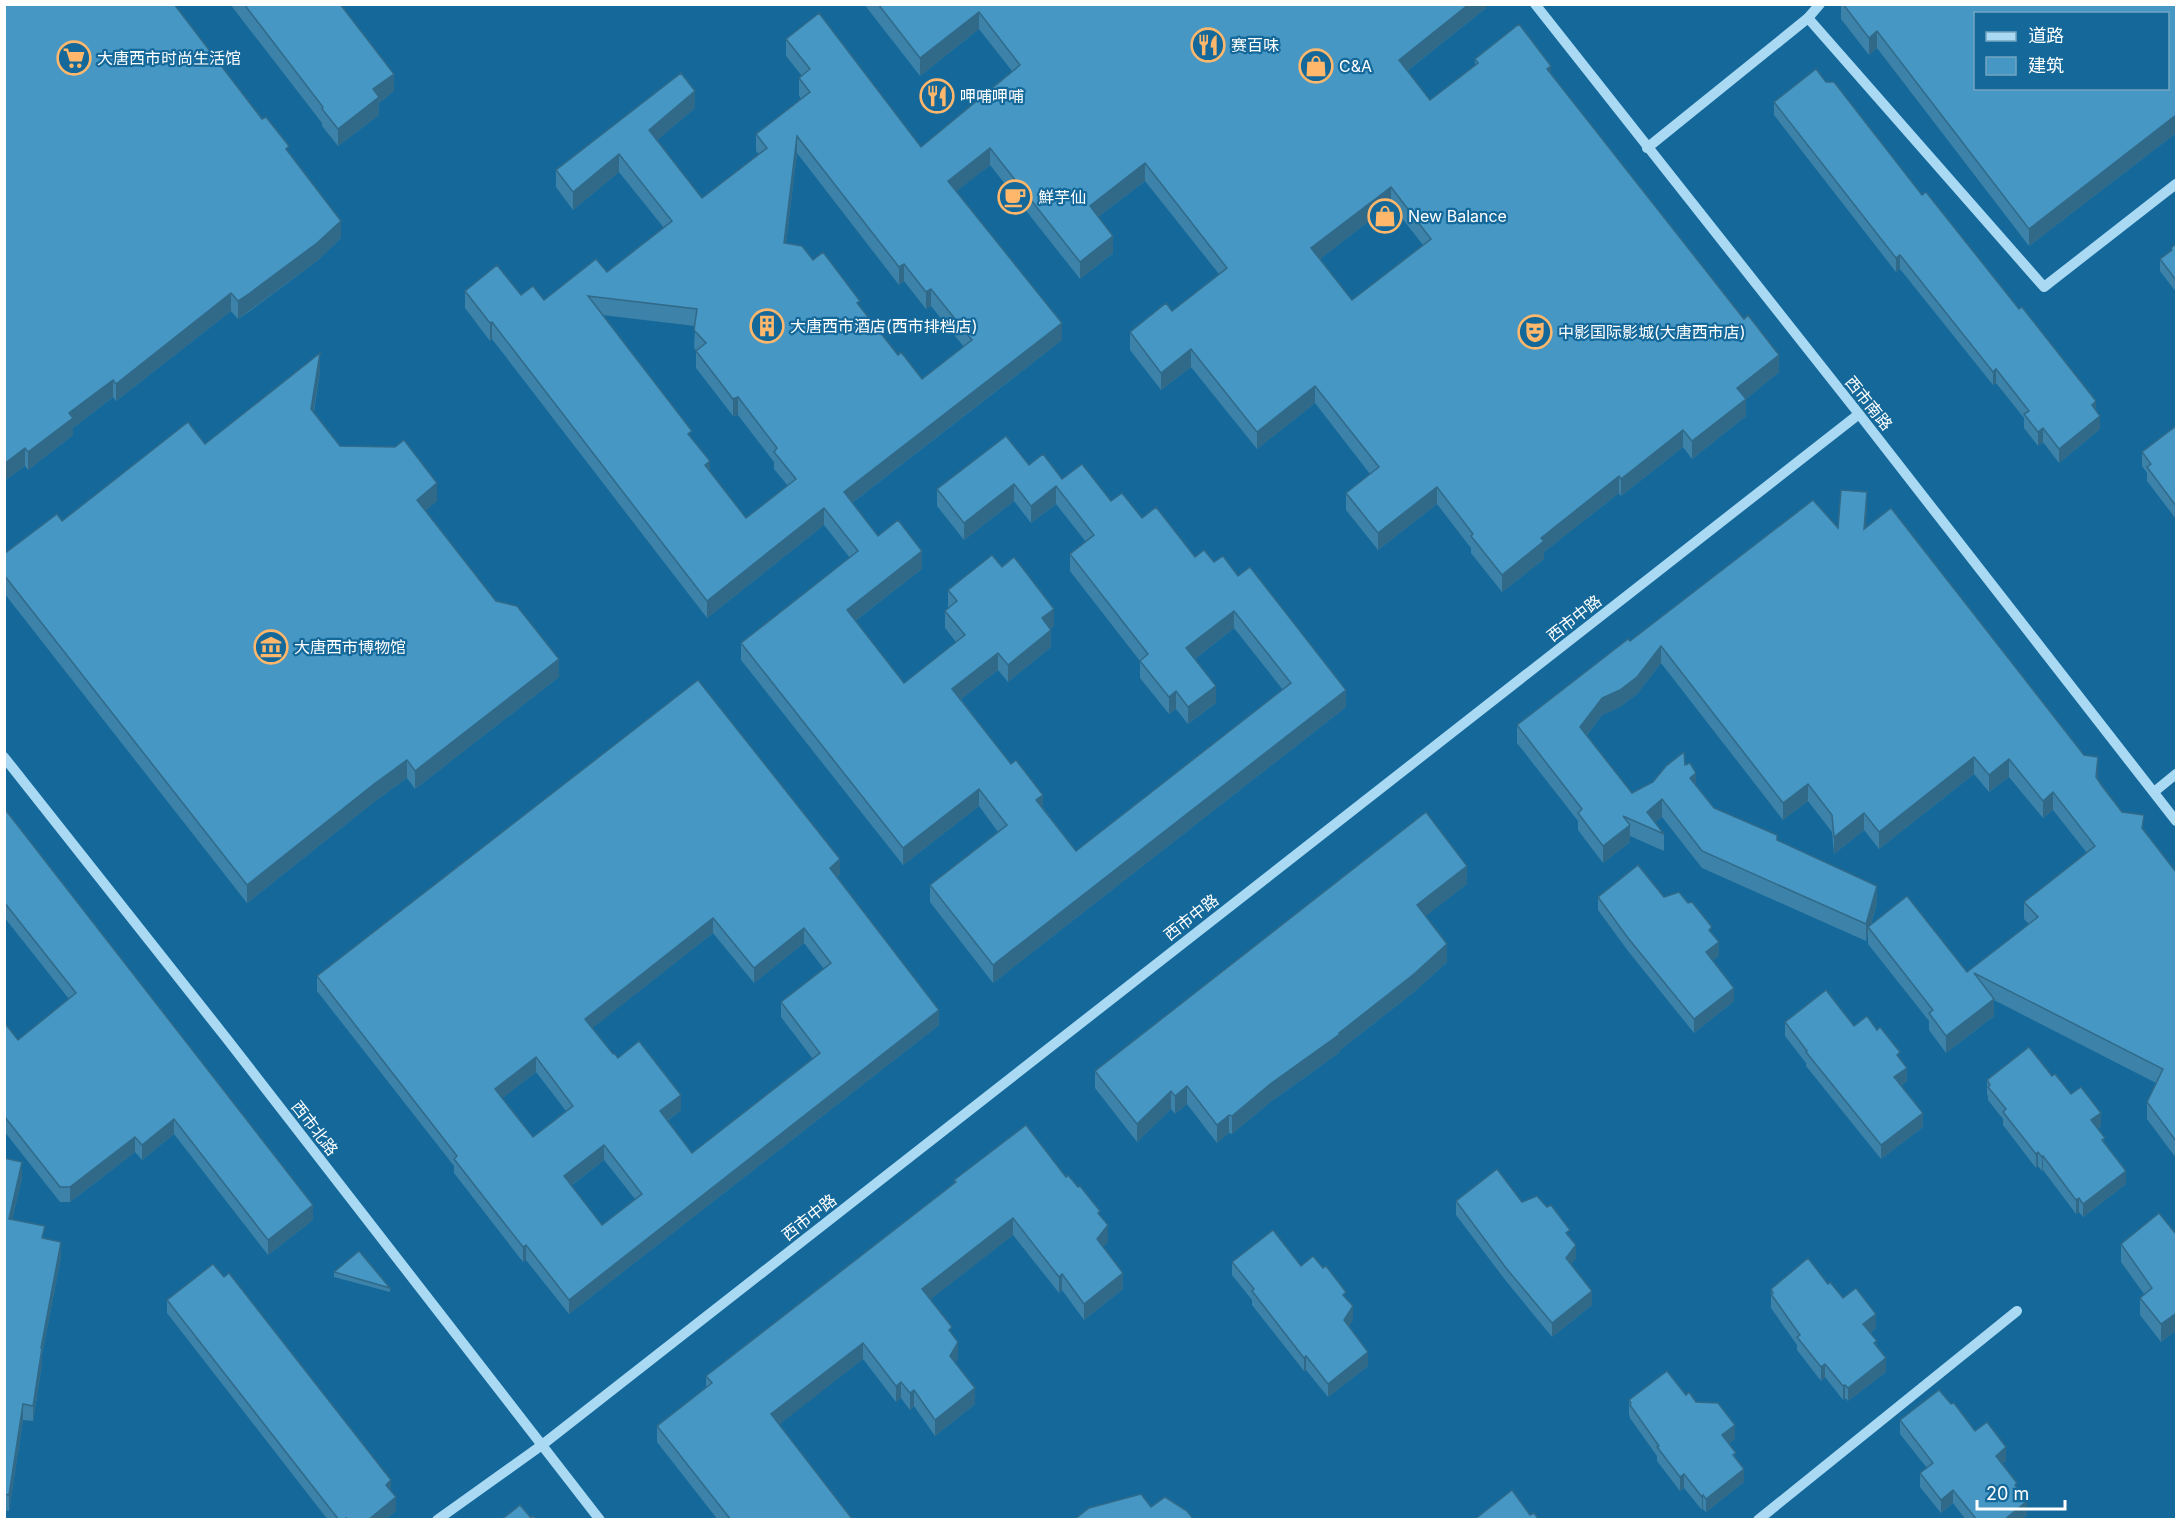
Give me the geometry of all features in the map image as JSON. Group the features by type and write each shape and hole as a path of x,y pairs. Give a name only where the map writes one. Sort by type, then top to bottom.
{"street":[{"name":"西市南路","path":"1535,4 1859,414 2176,821"},
{"path":"1647,148 1808,18 1820,4"},
{"path":"1808,18 2044,287 2176,184"},
{"name":"西市中路","path":"437,1520 542,1445 1859,414"},
{"name":"西市北路","path":"4,757 227,1039 600,1520"},
{"path":"2154,792 2176,774"},
{"path":"1758,1520 2017,1311"}],"building":[{"path":"4,4 174,4 262,119 266,117 289,146 286,149 341,221 317,243 238,301 231,293 116,384 113,380 69,413 73,418 28,452 25,448 4,464"},
{"path":"244,4 340,4 394,74 373,89 379,97 338,129"},
{"path":"878,4 1469,4 1399,60 1430,100 1478,63 1475,59 1519,24 1551,66 1547,69 1744,319 1748,315 1779,355 1737,388 1746,399 1692,441 1683,430 1621,479 1619,476 1541,538 1544,541 1502,575 1437,487 1378,533 1346,493 1379,467 1315,386 1257,432 1191,349 1161,373 1130,332 1166,303 1172,311 1227,268 1145,163 1090,206 1113,236 1080,262 990,148 948,181 1062,323 844,492 878,536 898,520 922,551 847,610 904,683 965,635 945,611 957,601 948,590 992,555 1002,567 1014,557 1054,609 1042,618 1051,630 1008,665 998,653 952,689 1011,764 1016,760 1043,795 1036,800 1076,851 1291,683 1234,611 1186,648 1216,686 1188,707 1176,691 1169,697 1140,661 1148,654 1070,554 1094,535 1056,486 1031,506 1014,484 964,523 937,489 1006,436 1029,465 1043,454 1062,479 1082,464 1111,501 1122,493 1142,518 1156,507 1195,557 1204,550 1214,562 1223,556 1238,576 1250,567 1346,690 993,965 930,885 1007,825 979,789 903,848 741,643 858,551 824,508 707,601 492,322 490,323 465,291 497,265 521,295 533,286 544,300 596,259 607,272 672,221 619,154 573,192 556,170 681,73 695,91 649,130 702,198 767,148 756,134 810,92 799,78 810,69 786,39 819,13 921,147 1020,65 979,12 920,58","holes":["797,136 899,267 904,264 926,292 931,289 972,340 922,379 901,352 898,355 857,303 860,301 823,252 813,260 802,246 784,243","1391,187 1431,239 1352,300 1311,248","588,296 697,309 694,330 706,343 696,351 733,399 738,397 777,448 774,452 796,479 746,518 705,465 710,461 688,434 692,431"]},
{"path":"1843,4 2176,4 2176,115 2029,229 1877,31 1869,38"},
{"path":"1816,69 1826,82 1834,82 1922,195 1926,192 2019,309 2022,307 2096,401 2092,405 2100,416 2059,449 2043,428 2038,432 2024,414 2029,411 1996,369 1993,372 1900,255 1896,258 1774,102"},
{"path":"2176,244 2176,280 2160,259"},
{"path":"320,353 311,409 340,446 395,447 404,440 437,483 417,500 496,601 517,606 559,659 415,771 407,760 247,885 4,575 4,554 57,514 62,521 188,422 205,444"},
{"path":"2176,426 2176,506 2147,467 2151,464 2142,452"},
{"path":"1841,490 1867,492 1864,529 1891,508 2084,755 2098,757 2096,777 2122,812 2144,815 2142,828 2176,872 2176,1141 2147,1102 2163,1069 1974,973 1994,999 1946,1036 1929,1013 1933,1010 1868,927 1907,896 1967,972 2038,917 2024,902 2095,846 2053,792 2043,801 2009,759 1989,775 1974,757 1879,832 1864,813 1834,837 1832,815 1808,784 1783,803 1661,646 1637,677 1620,690 1602,698 1580,727 1632,793 1653,782 1666,766 1684,752 1685,765 1690,763 1696,773 1690,778 1714,808 1777,835 1777,840 1877,886 1866,924 1702,851 1662,799 1647,812 1664,834 1623,816 1630,825 1603,846 1578,813 1582,809 1517,725 1813,500 1838,528"},
{"path":"698,680 840,859 830,868 939,1010 569,1300 526,1245 523,1247 454,1159 457,1156 317,976","holes":["713,918 754,968 804,928 831,963 781,1002 820,1053 692,1153 660,1111 681,1095 639,1041 618,1058 585,1019","536,1057 573,1106 533,1137 495,1089","604,1145 642,1194 602,1225 564,1176"]},
{"path":"4,808 313,1205 268,1240 174,1119 142,1145 135,1137 70,1187 60,1187 4,1116 4,1022 18,1040 76,993 4,902"},
{"path":"1426,812 1467,866 1417,905 1447,944 1340,1034 1217,1125 1187,1086 1175,1096 1171,1091 1137,1124 1095,1071"},
{"path":"1638,865 1664,897 1679,892 1688,903 1692,902 1712,927 1709,930 1719,942 1706,952 1734,988 1694,1019 1598,897"},
{"path":"1826,990 1854,1026 1867,1016 1877,1030 1880,1027 1900,1052 1897,1055 1907,1068 1894,1077 1923,1113 1881,1145 1806,1052 1785,1022"},
{"path":"2029,1047 2052,1076 2055,1074 2071,1094 2081,1087 2101,1113 2091,1120 2105,1138 2102,1140 2126,1171 2083,1204 2079,1198 2076,1200 2043,1156 2038,1152 2036,1154 2003,1112 2006,1109 1988,1087 1990,1085 1987,1080"},
{"path":"1026,1125 1066,1177 1068,1175 1078,1187 1080,1186 1100,1211 1098,1213 1108,1225 1097,1239 1123,1273 1084,1304 1062,1274 1059,1277 1013,1218 922,1289 952,1327 949,1330 958,1342 950,1356 975,1388 935,1420 914,1390 910,1393 901,1382 896,1386 863,1343 771,1414 853,1520 731,1520 657,1426 712,1383 706,1376"},
{"path":"4,1158 22,1162 9,1219 45,1226 42,1238 61,1242 41,1348 33,1406 23,1404 9,1495 4,1494"},
{"path":"1497,1169 1522,1202 1537,1196 1547,1207 1551,1205 1570,1230 1566,1233 1576,1245 1566,1258 1592,1291 1552,1323 1506,1268 1456,1201"},
{"path":"2159,1213 2176,1234 2176,1316 2175,1314 2161,1324 2140,1298 2152,1288 2121,1244"},
{"path":"1273,1230 1301,1266 1313,1256 1323,1268 1326,1266 1346,1292 1343,1295 1353,1306 1344,1320 1368,1352 1328,1384 1306,1356 1304,1358 1232,1262"},
{"path":"359,1251 390,1288 334,1272"},
{"path":"1808,1258 1828,1284 1830,1282 1843,1298 1856,1288 1876,1314 1863,1324 1877,1341 1874,1343 1886,1358 1848,1388 1843,1386 1825,1364 1821,1367 1797,1337 1800,1335 1771,1294 1773,1293 1771,1289"},
{"path":"213,1264 224,1277 229,1273 391,1480 386,1485 396,1497 368,1520 347,1520 346,1518 339,1520 167,1300"},
{"path":"1667,1371 1686,1395 1689,1392 1696,1402 1718,1403 1735,1425 1722,1435 1736,1453 1733,1455 1744,1469 1706,1499 1684,1474 1680,1477 1630,1405 1629,1400"},
{"path":"1939,1390 1951,1404 1954,1403 1975,1431 1987,1422 2006,1447 1996,1456 2017,1483 2015,1485 2027,1501 2004,1520 1977,1520 1953,1490 1941,1500 1920,1473 1933,1463 1900,1420"},
{"path":"1512,1490 1530,1515 1534,1513 1539,1520 1474,1520"},
{"path":"1141,1494 1151,1507 1165,1497 1187,1511 1194,1520 1074,1520 1089,1508"},
{"path":"520,1505 531,1518 533,1516 536,1520 501,1520"}],"place":[{"name":"赛百味","path":"1208,45"},
{"name":"大唐西市时尚生活馆","path":"74,58"},
{"name":"C&A","path":"1316,66"},
{"name":"呷哺呷哺","path":"937,96"},
{"name":"鮮芋仙","path":"1015,197"},
{"name":"New Balance","path":"1385,216"},
{"name":"大唐西市酒店(西市排档店)","path":"767,326"},
{"name":"中影国际影城(大唐西市店)","path":"1535,332"},
{"name":"大唐西市博物馆","path":"271,647"}]}
